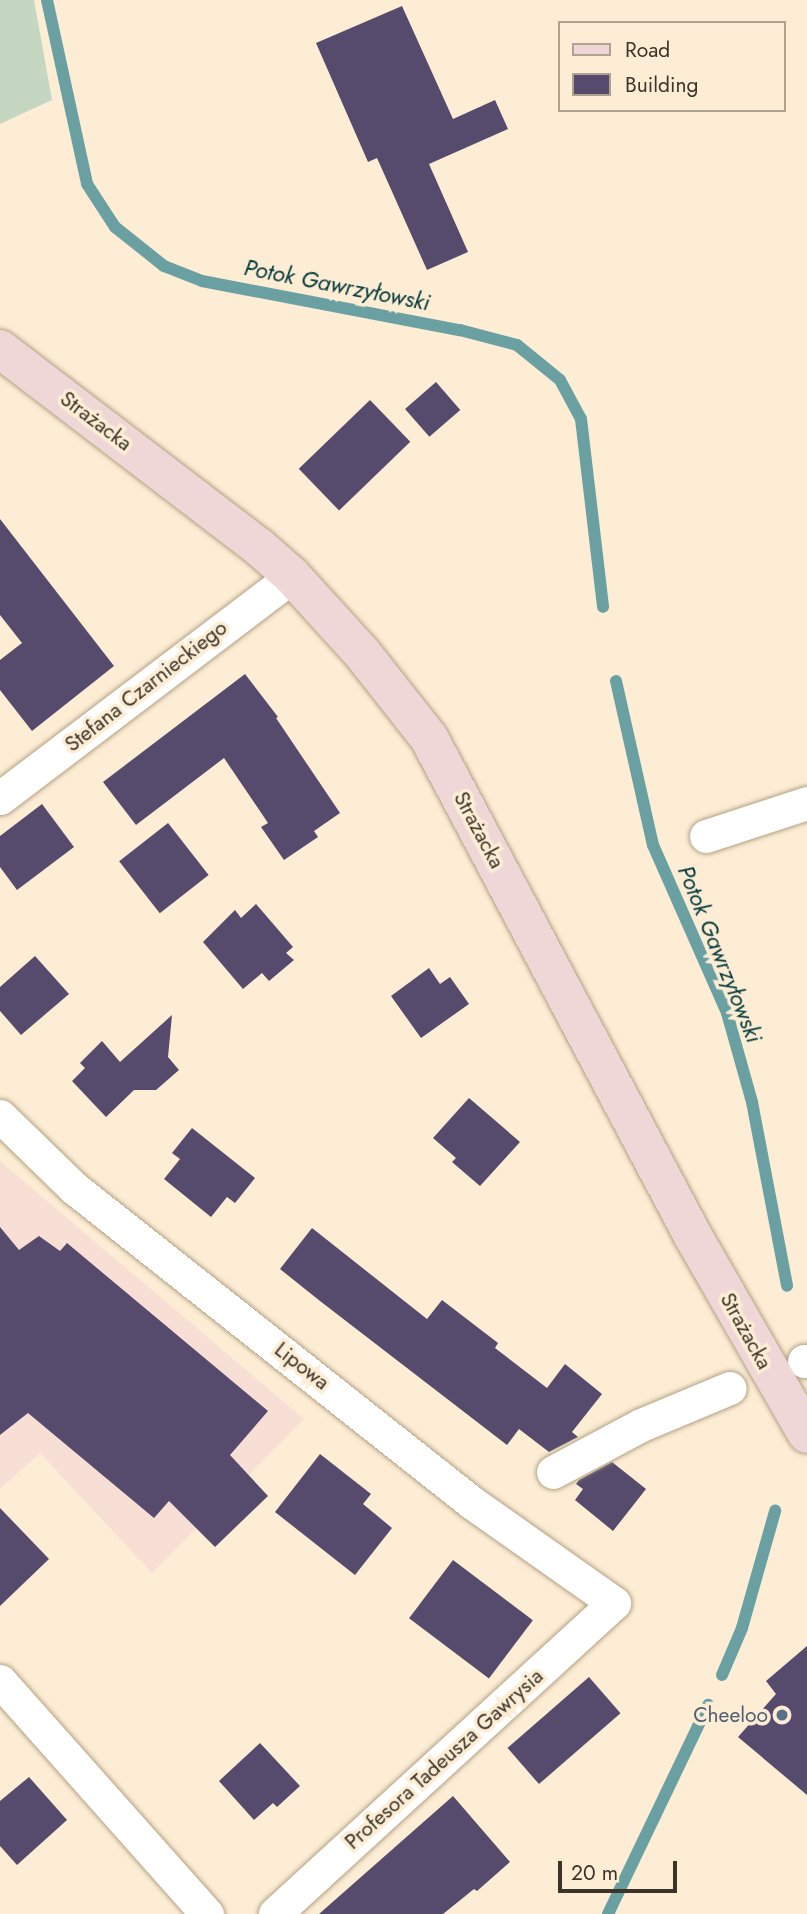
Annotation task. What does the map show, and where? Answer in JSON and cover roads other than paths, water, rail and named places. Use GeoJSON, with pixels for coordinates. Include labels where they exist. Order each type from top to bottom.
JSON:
{"type":"FeatureCollection","features":[{"type":"Feature","properties":{"kind":"street","name":"Strażacka"},"geometry":{"type":"LineString","coordinates":[[0,349],[259,547],[292,576],[362,653],[429,738],[693,1236],[807,1434]]}},
{"type":"Feature","properties":{"kind":"street","name":"Stefana Czarnieckiego"},"geometry":{"type":"LineString","coordinates":[[0,798],[292,576]]}},
{"type":"Feature","properties":{"kind":"street"},"geometry":{"type":"LineString","coordinates":[[706,836],[807,803]]}},
{"type":"Feature","properties":{"kind":"street","name":"Lipowa"},"geometry":{"type":"LineString","coordinates":[[0,1116],[74,1188],[471,1502],[614,1604]]}},
{"type":"Feature","properties":{"kind":"street"},"geometry":{"type":"LineString","coordinates":[[553,1472],[641,1425],[730,1388]]}},
{"type":"Feature","properties":{"kind":"street","name":"Profesora Tadeusza Gawrysia"},"geometry":{"type":"LineString","coordinates":[[275,1914],[614,1604]]}},
{"type":"Feature","properties":{"kind":"street"},"geometry":{"type":"LineString","coordinates":[[0,1681],[207,1914]]}},
{"type":"Feature","properties":{"kind":"waterway","name":"Potok Gawrzyłowski"},"geometry":{"type":"LineString","coordinates":[[47,0],[87,184],[115,227],[164,266],[202,281],[460,330],[517,345],[560,380],[581,419],[603,607]]}},
{"type":"Feature","properties":{"kind":"waterway","name":"Potok Gawrzyłowski"},"geometry":{"type":"LineString","coordinates":[[616,681],[653,845],[727,1013],[752,1102],[787,1286]]}},
{"type":"Feature","properties":{"kind":"waterway","name":"Potok Gawrzyłowski"},"geometry":{"type":"LineString","coordinates":[[722,1675],[742,1628],[775,1511]]}},
{"type":"Feature","properties":{"kind":"waterway","name":"Potok Gawrzyłowski"},"geometry":{"type":"LineString","coordinates":[[608,1914],[708,1705]]}},
{"type":"Feature","properties":{"kind":"place","name":"Cheeloo"},"geometry":{"type":"Point","coordinates":[782,1715]}}]}
